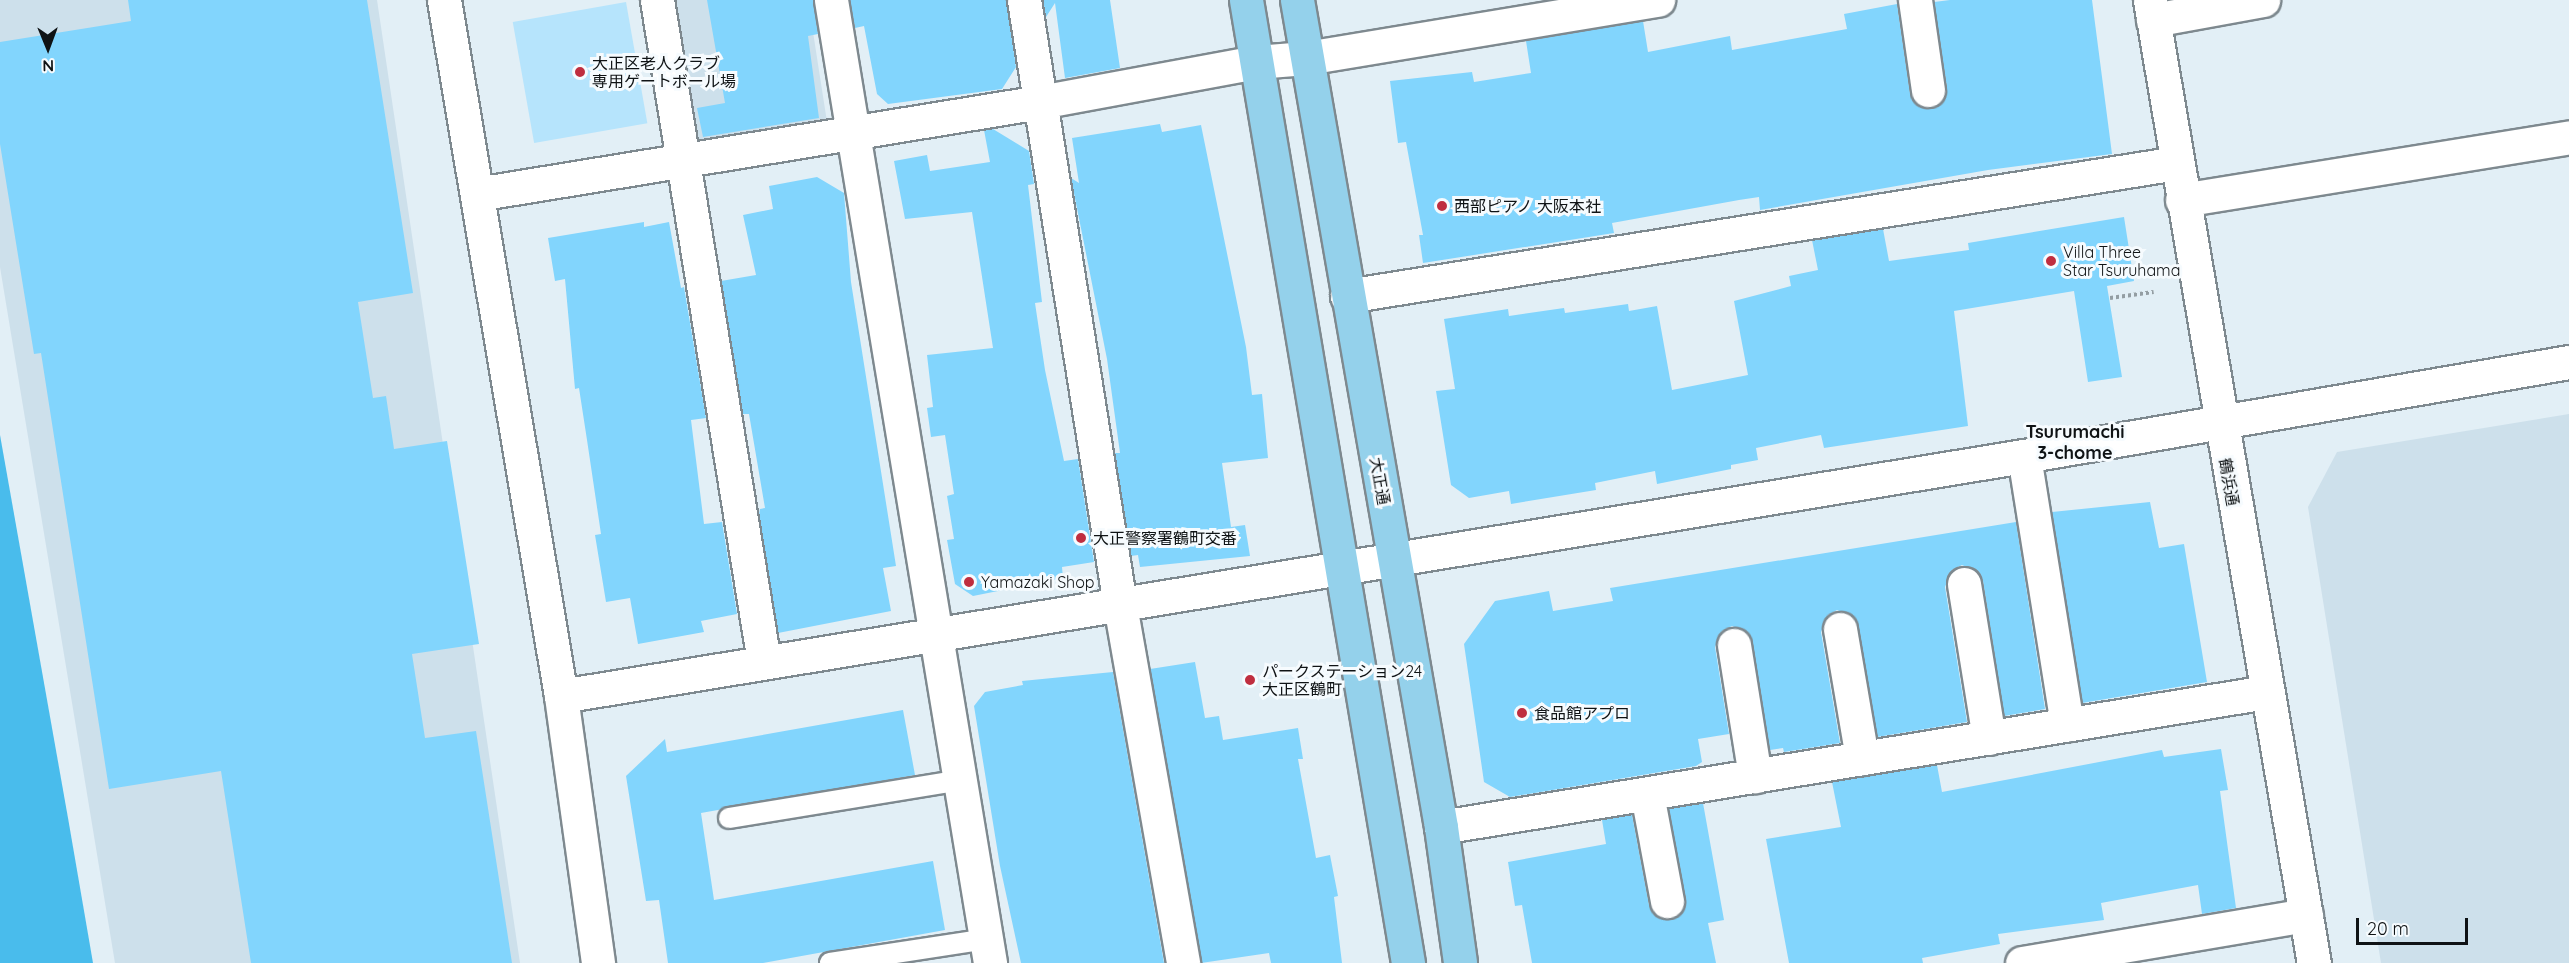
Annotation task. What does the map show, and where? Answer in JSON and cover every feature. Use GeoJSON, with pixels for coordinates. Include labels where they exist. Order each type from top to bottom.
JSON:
{"type":"FeatureCollection","features":[{"type":"Feature","properties":{"kind":"main road"},"geometry":{"type":"LineString","coordinates":[[1246,0],[1340,570],[1408,963]]}},
{"type":"Feature","properties":{"kind":"main road","name":"大正通"},"geometry":{"type":"LineString","coordinates":[[1297,0],[1441,827],[1461,963]]}},
{"type":"Feature","properties":{"kind":"street"},"geometry":{"type":"LineString","coordinates":[[444,0],[561,696],[598,963]]}},
{"type":"Feature","properties":{"kind":"street"},"geometry":{"type":"LineString","coordinates":[[657,0],[764,662]]}},
{"type":"Feature","properties":{"kind":"street"},"geometry":{"type":"LineString","coordinates":[[831,0],[855,132],[988,951]]}},
{"type":"Feature","properties":{"kind":"street"},"geometry":{"type":"LineString","coordinates":[[1024,0],[1120,605],[1182,963]]}},
{"type":"Feature","properties":{"kind":"street"},"geometry":{"type":"LineString","coordinates":[[477,194],[1040,102],[1256,62],[1306,58],[1658,0]]}},
{"type":"Feature","properties":{"kind":"street"},"geometry":{"type":"LineString","coordinates":[[1915,0],[1928,90]]}},
{"type":"Feature","properties":{"kind":"street"},"geometry":{"type":"LineString","coordinates":[[2151,10],[2263,0]]}},
{"type":"Feature","properties":{"kind":"street","name":"鶴浜通"},"geometry":{"type":"LineString","coordinates":[[2151,10],[2219,423],[2314,963]]}},
{"type":"Feature","properties":{"kind":"street"},"geometry":{"type":"LineString","coordinates":[[2182,200],[2569,137]]}},
{"type":"Feature","properties":{"kind":"street"},"geometry":{"type":"LineString","coordinates":[[1347,296],[2176,163]]}},
{"type":"Feature","properties":{"kind":"street"},"geometry":{"type":"LineString","coordinates":[[561,696],[1340,570],[2569,362]]}},
{"type":"Feature","properties":{"kind":"street"},"geometry":{"type":"LineString","coordinates":[[2024,456],[2067,725]]}},
{"type":"Feature","properties":{"kind":"street"},"geometry":{"type":"LineString","coordinates":[[1964,584],[1989,738]]}},
{"type":"Feature","properties":{"kind":"street"},"geometry":{"type":"LineString","coordinates":[[1840,629],[1862,758]]}},
{"type":"Feature","properties":{"kind":"street"},"geometry":{"type":"LineString","coordinates":[[1734,645],[1755,776]]}},
{"type":"Feature","properties":{"kind":"street"},"geometry":{"type":"LineString","coordinates":[[1441,827],[2266,692]]}},
{"type":"Feature","properties":{"kind":"street"},"geometry":{"type":"LineString","coordinates":[[1647,794],[1667,901]]}},
{"type":"Feature","properties":{"kind":"street"},"geometry":{"type":"LineString","coordinates":[[2022,963],[2306,915]]}},
{"type":"Feature","properties":{"kind":"lane"},"geometry":{"type":"LineString","coordinates":[[729,818],[960,780]]}},
{"type":"Feature","properties":{"kind":"lane"},"geometry":{"type":"LineString","coordinates":[[830,963],[988,951]]}},
{"type":"Feature","properties":{"kind":"path"},"geometry":{"type":"LineString","coordinates":[[2110,298],[2154,292]]}},
{"type":"Feature","properties":{"kind":"shaded area"},"geometry":{"type":"Polygon","coordinates":[[[0,0],[377,0],[520,963],[115,963],[0,267],[0,0]]]}},
{"type":"Feature","properties":{"kind":"shaded area"},"geometry":{"type":"Polygon","coordinates":[[[671,0],[808,0],[827,122],[701,142],[692,130],[671,0]]]}},
{"type":"Feature","properties":{"kind":"shaded area","name":"大正区老人クラブ 専用ゲートボール場"},"geometry":{"type":"Polygon","coordinates":[[[626,2],[647,123],[534,143],[513,22],[626,2]]]}},
{"type":"Feature","properties":{"kind":"shaded area"},"geometry":{"type":"Polygon","coordinates":[[[2569,414],[2569,963],[2381,963],[2308,507],[2337,452],[2569,414]]]}},
{"type":"Feature","properties":{"kind":"water"},"geometry":{"type":"Polygon","coordinates":[[[0,435],[68,818],[93,963],[0,963],[0,435]]]}},
{"type":"Feature","properties":{"kind":"building"},"geometry":{"type":"Polygon","coordinates":[[[128,0],[367,0],[413,293],[358,302],[373,398],[386,396],[394,449],[447,441],[479,644],[412,654],[425,738],[476,731],[512,963],[251,963],[221,771],[109,789],[41,353],[34,354],[0,144],[0,42],[131,21],[128,0]]]}},
{"type":"Feature","properties":{"kind":"building"},"geometry":{"type":"Polygon","coordinates":[[[707,0],[813,0],[818,34],[808,36],[819,118],[703,137],[697,108],[725,103],[707,0]]]}},
{"type":"Feature","properties":{"kind":"building"},"geometry":{"type":"Polygon","coordinates":[[[850,0],[1006,0],[1016,67],[1002,89],[888,104],[877,94],[864,26],[855,28],[850,0]]]}},
{"type":"Feature","properties":{"kind":"building"},"geometry":{"type":"Polygon","coordinates":[[[1043,0],[1110,0],[1120,68],[1065,78],[1055,3],[1046,17],[1043,0]]]}},
{"type":"Feature","properties":{"kind":"building"},"geometry":{"type":"Polygon","coordinates":[[[2092,0],[2112,154],[1988,170],[1760,210],[1759,197],[1739,200],[1612,223],[1614,233],[1423,263],[1419,235],[1423,235],[1406,142],[1398,143],[1390,81],[1472,72],[1474,82],[1531,73],[1526,41],[1643,21],[1648,52],[1730,36],[1732,50],[1847,29],[1844,14],[1897,4],[1910,93],[1921,107],[1931,108],[1945,97],[1947,88],[1934,2],[2092,0]]]}},
{"type":"Feature","properties":{"kind":"building"},"geometry":{"type":"Polygon","coordinates":[[[1160,124],[1162,132],[1201,125],[1246,347],[1252,395],[1262,394],[1268,458],[1222,463],[1231,527],[1245,525],[1250,556],[1140,567],[1138,555],[1131,556],[1115,453],[1120,453],[1107,359],[1071,178],[1079,183],[1072,138],[1160,124]]]}},
{"type":"Feature","properties":{"kind":"building"},"geometry":{"type":"Polygon","coordinates":[[[993,129],[1029,151],[1034,184],[1028,185],[1042,302],[1035,303],[1045,370],[1064,461],[1078,459],[1094,562],[1062,567],[1063,578],[973,596],[955,584],[947,540],[954,539],[947,496],[954,494],[945,435],[931,437],[927,408],[933,407],[927,355],[993,348],[972,212],[905,219],[894,161],[927,155],[930,171],[990,162],[984,130],[993,129]]]}},
{"type":"Feature","properties":{"kind":"building"},"geometry":{"type":"Polygon","coordinates":[[[817,177],[844,193],[851,282],[896,566],[883,568],[891,611],[778,633],[759,515],[760,509],[765,508],[749,414],[743,414],[721,281],[756,275],[743,215],[773,209],[769,186],[817,177]]]}},
{"type":"Feature","properties":{"kind":"building"},"geometry":{"type":"Polygon","coordinates":[[[2124,217],[2134,281],[2107,286],[2122,377],[2088,382],[2074,291],[1954,311],[1968,426],[1824,448],[1821,435],[1756,448],[1758,460],[1731,465],[1731,469],[1657,484],[1655,471],[1595,483],[1596,490],[1511,504],[1509,491],[1469,498],[1451,485],[1436,391],[1455,389],[1444,319],[1508,309],[1509,316],[1564,308],[1565,313],[1628,304],[1629,311],[1657,306],[1672,390],[1748,375],[1734,301],[1791,286],[1789,276],[1818,270],[1812,240],[1883,229],[1889,261],[1969,250],[1968,243],[2124,217]]]}},
{"type":"Feature","properties":{"kind":"building"},"geometry":{"type":"Polygon","coordinates":[[[644,222],[644,227],[669,222],[681,288],[684,287],[706,418],[691,420],[704,524],[722,522],[737,614],[701,621],[704,632],[638,644],[630,598],[606,602],[595,535],[601,534],[579,388],[575,389],[565,279],[555,281],[548,238],[644,222]]]}},
{"type":"Feature","properties":{"kind":"building"},"geometry":{"type":"Polygon","coordinates":[[[2150,502],[2159,548],[2184,544],[2207,682],[2082,703],[2052,512],[2150,502]]]}},
{"type":"Feature","properties":{"kind":"building"},"geometry":{"type":"Polygon","coordinates":[[[2016,522],[2045,709],[2004,716],[1983,581],[1978,572],[1962,565],[1952,570],[1945,587],[1967,722],[1877,737],[1858,626],[1854,617],[1837,610],[1828,615],[1821,632],[1840,743],[1784,752],[1783,748],[1770,750],[1752,641],[1748,633],[1732,626],[1722,631],[1715,647],[1729,734],[1698,739],[1702,762],[1696,766],[1510,797],[1484,782],[1464,644],[1495,601],[1549,591],[1553,611],[1613,601],[1610,588],[2016,522]]]}},
{"type":"Feature","properties":{"kind":"building"},"geometry":{"type":"Polygon","coordinates":[[[1195,662],[1205,718],[1219,716],[1223,740],[1298,728],[1303,759],[1298,759],[1316,858],[1330,855],[1338,896],[1334,897],[1342,963],[1271,963],[1269,953],[1201,963],[1150,669],[1195,662]]]}},
{"type":"Feature","properties":{"kind":"building"},"geometry":{"type":"Polygon","coordinates":[[[1113,672],[1164,963],[1021,963],[1000,866],[974,706],[985,692],[1023,685],[1022,681],[1113,672]]]}},
{"type":"Feature","properties":{"kind":"building"},"geometry":{"type":"Polygon","coordinates":[[[903,710],[915,775],[701,813],[714,900],[933,861],[945,930],[763,963],[668,963],[659,900],[646,901],[626,776],[665,739],[667,752],[903,710]]]}},
{"type":"Feature","properties":{"kind":"building"},"geometry":{"type":"Polygon","coordinates":[[[2221,749],[2228,790],[2220,791],[2236,908],[2202,914],[2198,885],[2101,903],[2104,920],[1998,934],[2000,944],[1922,958],[1923,963],[1789,963],[1766,839],[1841,827],[1832,782],[1937,765],[1942,792],[2162,750],[2164,757],[2221,749]]]}},
{"type":"Feature","properties":{"kind":"building"},"geometry":{"type":"Polygon","coordinates":[[[1703,803],[1724,920],[1708,923],[1716,963],[1532,963],[1522,905],[1515,906],[1508,862],[1606,844],[1602,820],[1632,815],[1649,905],[1660,918],[1671,919],[1680,915],[1685,898],[1669,809],[1703,803]]]}},
{"type":"Feature","properties":{"kind":"place","name":"大正区老人クラブ 専用ゲートボール場"},"geometry":{"type":"Point","coordinates":[580,72]}},
{"type":"Feature","properties":{"kind":"place","name":"西部ピアノ 大阪本社"},"geometry":{"type":"Point","coordinates":[1442,206]}},
{"type":"Feature","properties":{"kind":"place","name":"Villa Three Star Tsuruhama"},"geometry":{"type":"Point","coordinates":[2051,261]}},
{"type":"Feature","properties":{"kind":"place","name":"大正警察署鶴町交番"},"geometry":{"type":"Point","coordinates":[1081,538]}},
{"type":"Feature","properties":{"kind":"place","name":"Yamazaki Shop"},"geometry":{"type":"Point","coordinates":[969,582]}},
{"type":"Feature","properties":{"kind":"place","name":"パークステーション24 大正区鶴町"},"geometry":{"type":"Point","coordinates":[1250,680]}},
{"type":"Feature","properties":{"kind":"place","name":"食品館アプロ"},"geometry":{"type":"Point","coordinates":[1522,713]}},
{"type":"Feature","properties":{"kind":"district","name":"Tsurumachi 3-chome"},"geometry":{"type":"Point","coordinates":[2075,443]}}]}
